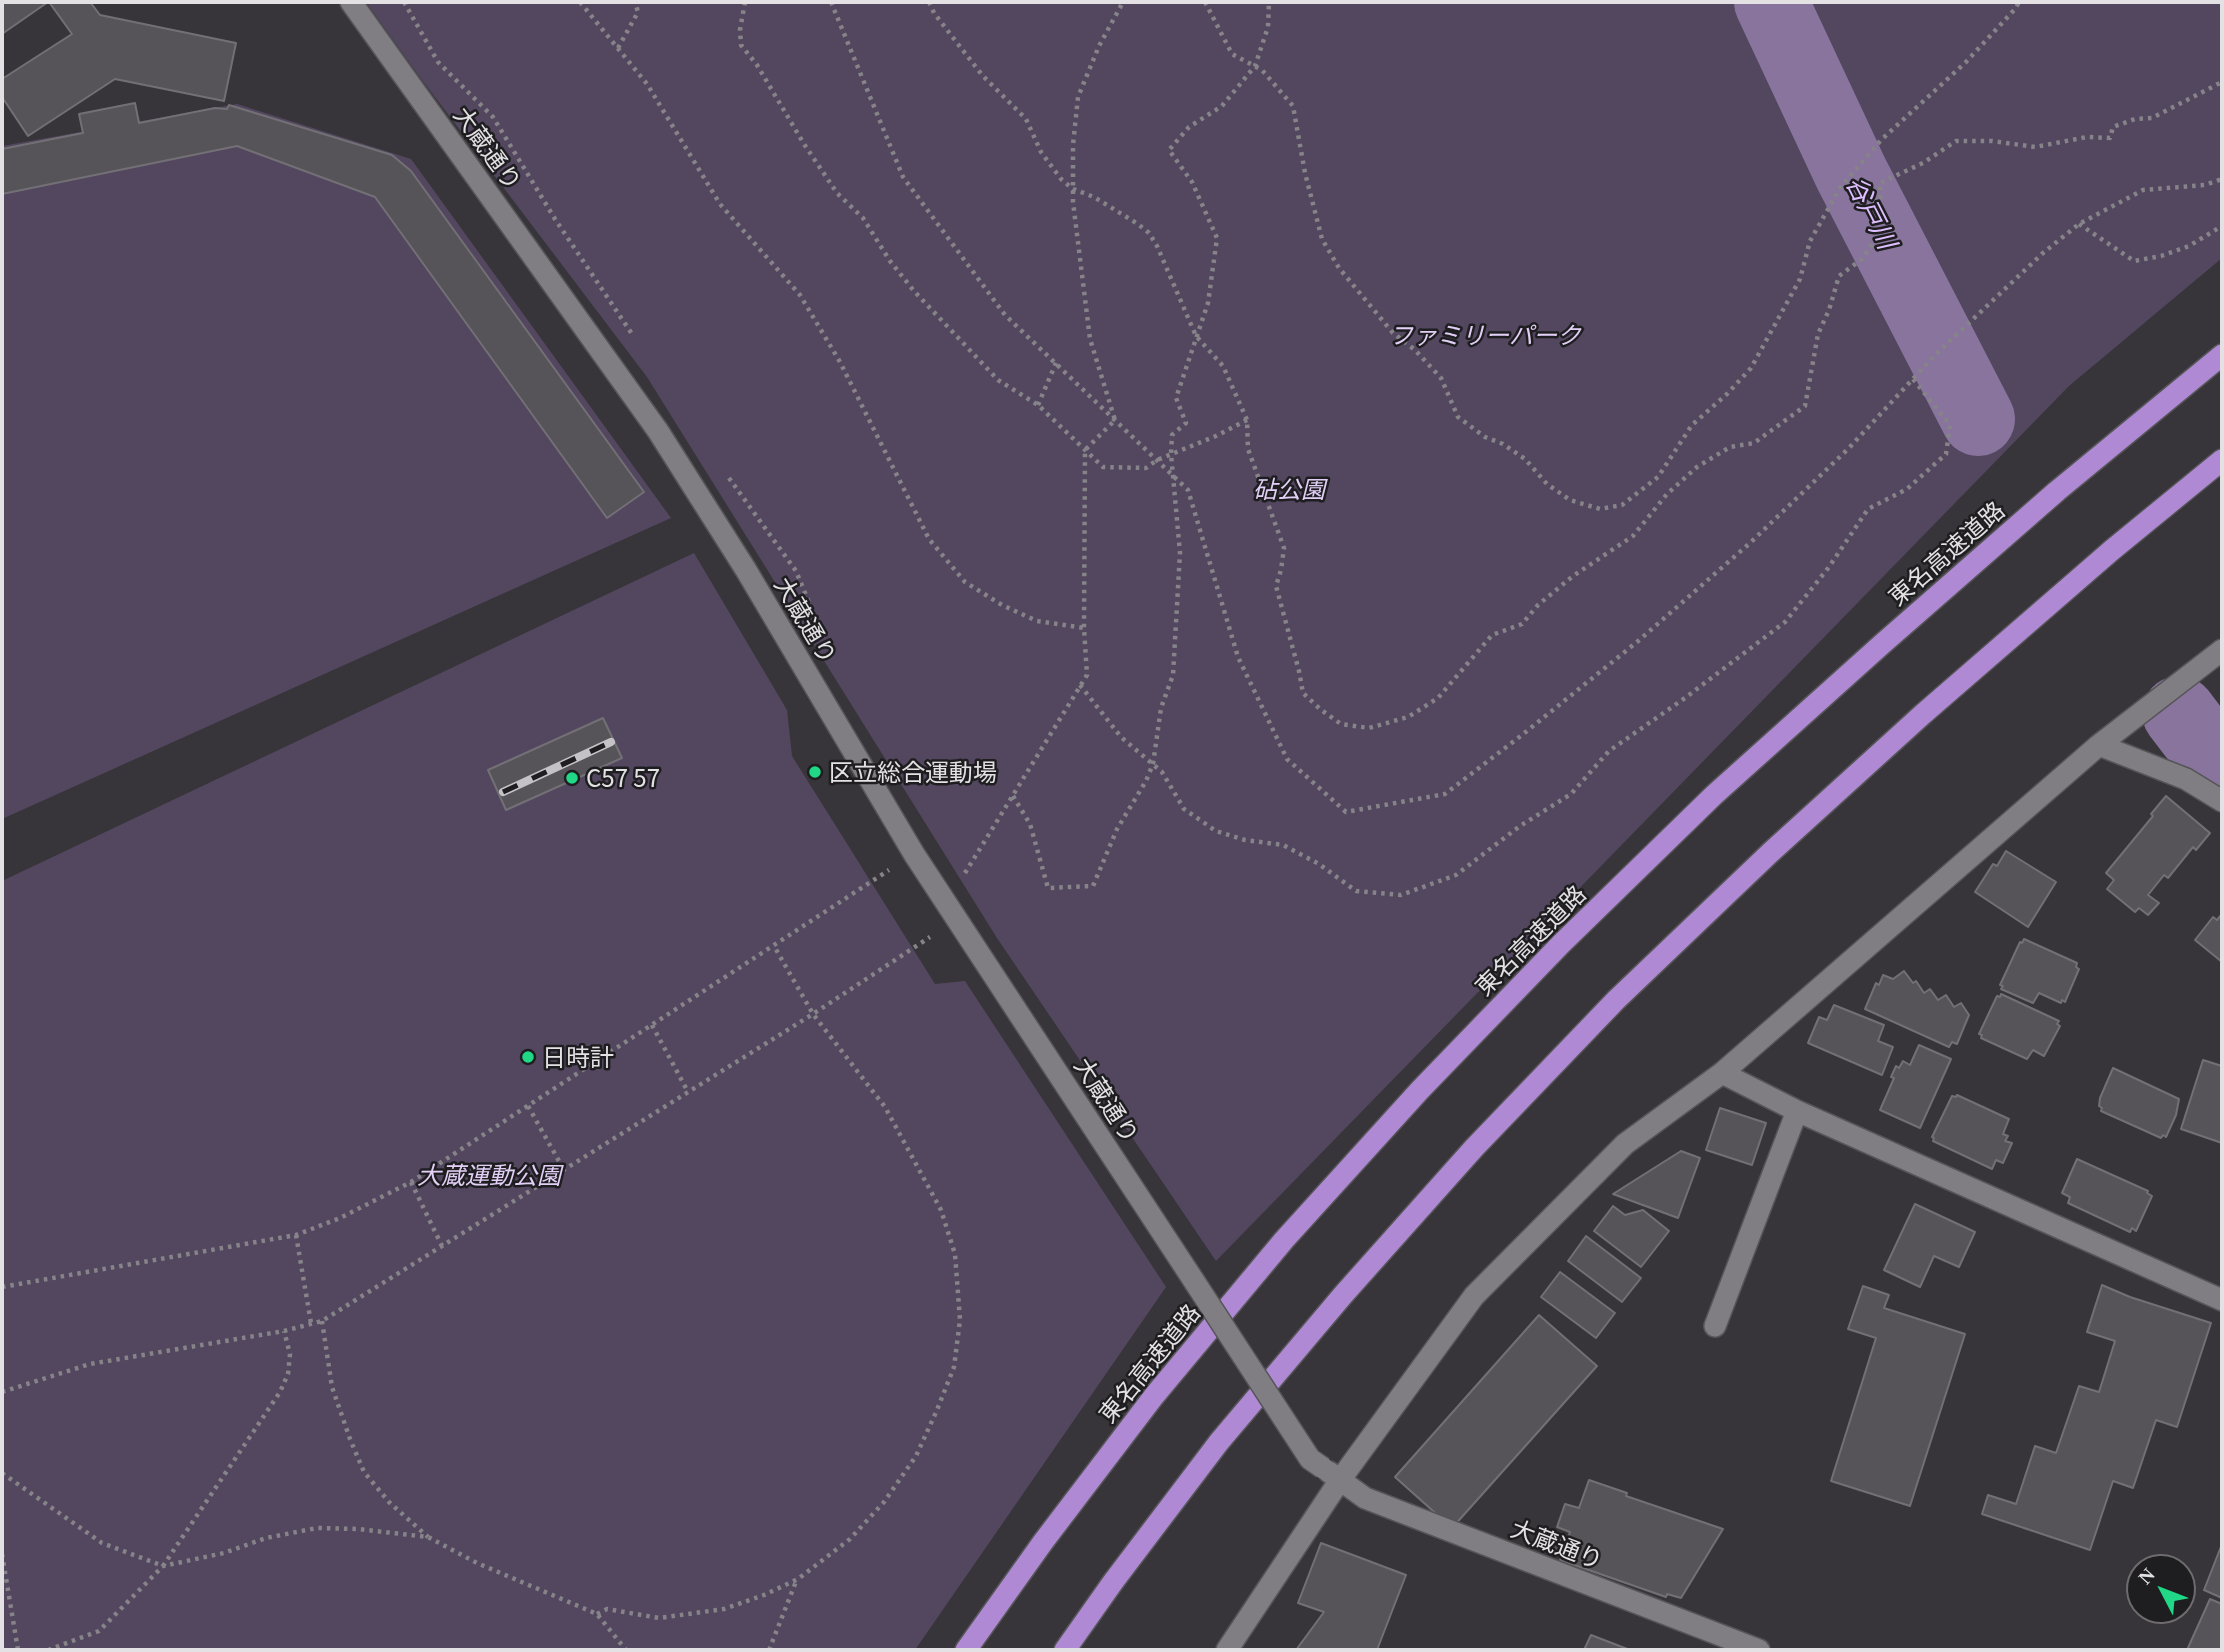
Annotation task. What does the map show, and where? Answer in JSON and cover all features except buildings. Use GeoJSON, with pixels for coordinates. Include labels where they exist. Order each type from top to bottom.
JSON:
{"type":"FeatureCollection","features":[{"type":"Feature","properties":{"kind":"highway","name":"東名高速道路"},"geometry":{"type":"LineString","coordinates":[[966,1650],[1043,1542],[1154,1396],[1284,1240],[1420,1090],[1560,944],[1724,786],[1881,645],[2046,500],[2222,355]]}},
{"type":"Feature","properties":{"kind":"highway"},"geometry":{"type":"LineString","coordinates":[[1065,1650],[1113,1581],[1219,1442],[1343,1295],[1474,1147],[1597,1020],[1770,852],[1923,714],[2112,550],[2222,460]]}},
{"type":"Feature","properties":{"kind":"street","name":"大蔵通り"},"geometry":{"type":"LineString","coordinates":[[351,2],[658,431],[746,570],[914,854],[1310,1459],[1365,1498],[1759,1650]]}},
{"type":"Feature","properties":{"kind":"street"},"geometry":{"type":"LineString","coordinates":[[1227,1650],[1331,1474],[1474,1296],[1625,1144],[1723,1073],[2099,745],[2222,650]]}},
{"type":"Feature","properties":{"kind":"street"},"geometry":{"type":"LineString","coordinates":[[2099,745],[2186,779],[2222,801]]}},
{"type":"Feature","properties":{"kind":"street"},"geometry":{"type":"LineString","coordinates":[[1723,1073],[1797,1111],[2222,1300]]}},
{"type":"Feature","properties":{"kind":"street"},"geometry":{"type":"LineString","coordinates":[[1715,1326],[1797,1111]]}},
{"type":"Feature","properties":{"kind":"path"},"geometry":{"type":"LineString","coordinates":[[580,2],[647,84],[720,204],[800,295],[851,384],[929,539],[965,582],[1002,605],[1037,621],[1084,628]]}},
{"type":"Feature","properties":{"kind":"path"},"geometry":{"type":"LineString","coordinates":[[618,48],[638,12],[635,2]]}},
{"type":"Feature","properties":{"kind":"path"},"geometry":{"type":"LineString","coordinates":[[745,2],[740,30],[741,45],[757,65],[804,144],[837,193],[863,218],[890,261],[934,314],[998,380],[1038,405],[1103,467],[1146,468],[1157,460],[1247,420]]}},
{"type":"Feature","properties":{"kind":"path"},"geometry":{"type":"LineString","coordinates":[[831,2],[903,177],[1005,315],[1188,490],[1238,657],[1287,759],[1346,811],[1445,794],[1637,642],[1750,543],[1849,449],[1935,355],[2043,253],[2080,224],[2143,190],[2205,184],[2222,179]]}},
{"type":"Feature","properties":{"kind":"path"},"geometry":{"type":"LineString","coordinates":[[929,2],[934,13],[982,75],[1026,119],[1041,152],[1061,179],[1073,189],[1094,197],[1149,233],[1157,246],[1196,336],[1223,366],[1247,420],[1248,449],[1284,548],[1276,586],[1303,693],[1341,724],[1369,728],[1409,717],[1438,698],[1492,635],[1522,624],[1538,605],[1573,576],[1633,536],[1667,494],[1697,467],[1730,447],[1754,443],[1805,406],[1818,334],[1829,310],[1839,276],[1862,259],[1877,237],[1881,212],[1880,183],[1923,163],[1956,141],[1992,141],[2035,147],[2087,137],[2110,138],[2113,127],[2136,119],[2152,118],[2222,82]]}},
{"type":"Feature","properties":{"kind":"path"},"geometry":{"type":"LineString","coordinates":[[1115,420],[1090,339],[1073,202],[1073,145],[1078,97],[1099,46],[1123,2]]}},
{"type":"Feature","properties":{"kind":"path"},"geometry":{"type":"LineString","coordinates":[[1205,2],[1232,54],[1262,70],[1293,106],[1305,173],[1322,239],[1339,268],[1393,333],[1415,350],[1441,378],[1458,417],[1485,437],[1503,444],[1525,459],[1547,484],[1570,500],[1600,509],[1622,505],[1658,478],[1692,425],[1751,368],[1800,279],[1810,241],[1840,188],[1881,141],[1966,62],[2019,2]]}},
{"type":"Feature","properties":{"kind":"path"},"geometry":{"type":"LineString","coordinates":[[1013,796],[1030,824],[1048,888],[1093,886],[1117,829],[1146,781],[1153,764],[1161,708],[1173,676],[1180,553],[1171,454],[1172,435],[1185,423],[1175,398],[1208,303],[1217,238],[1192,182],[1169,150],[1189,127],[1222,106],[1255,66],[1268,27],[1269,2]]}},
{"type":"Feature","properties":{"kind":"path"},"geometry":{"type":"LineString","coordinates":[[2080,224],[2134,261],[2161,256],[2189,246],[2222,226]]}},
{"type":"Feature","properties":{"kind":"path"},"geometry":{"type":"LineString","coordinates":[[1038,405],[1056,363]]}},
{"type":"Feature","properties":{"kind":"path"},"geometry":{"type":"LineString","coordinates":[[1080,685],[1121,737],[1162,772],[1184,809],[1216,831],[1245,840],[1283,845],[1319,864],[1356,891],[1401,895],[1456,875],[1520,825],[1571,794],[1609,751],[1685,698],[1785,622],[1829,568],[1868,509],[1908,489],[1946,454],[1950,425],[1913,379]]}},
{"type":"Feature","properties":{"kind":"path"},"geometry":{"type":"LineString","coordinates":[[2,1392],[90,1364],[284,1331],[322,1321],[813,1014],[952,912],[1013,796],[1087,675],[1084,628],[1085,450],[1115,420]]}},
{"type":"Feature","properties":{"kind":"path"},"geometry":{"type":"LineString","coordinates":[[2,1287],[296,1235],[340,1218],[411,1182],[914,854]]}},
{"type":"Feature","properties":{"kind":"path"},"geometry":{"type":"LineString","coordinates":[[597,1614],[607,1609],[659,1618],[724,1609],[798,1579],[850,1539],[884,1502],[916,1456],[954,1367],[960,1320],[955,1254],[941,1210],[885,1107],[813,1014],[774,946]]}},
{"type":"Feature","properties":{"kind":"path"},"geometry":{"type":"LineString","coordinates":[[652,1025],[688,1092]]}},
{"type":"Feature","properties":{"kind":"path"},"geometry":{"type":"LineString","coordinates":[[528,1106],[564,1170]]}},
{"type":"Feature","properties":{"kind":"path"},"geometry":{"type":"LineString","coordinates":[[411,1182],[442,1246]]}},
{"type":"Feature","properties":{"kind":"path"},"geometry":{"type":"LineString","coordinates":[[296,1235],[311,1324]]}},
{"type":"Feature","properties":{"kind":"path"},"geometry":{"type":"LineString","coordinates":[[322,1321],[332,1387],[350,1439],[364,1472],[389,1502],[428,1537],[477,1563],[597,1614],[625,1650]]}},
{"type":"Feature","properties":{"kind":"path"},"geometry":{"type":"LineString","coordinates":[[48,1650],[99,1631],[163,1566],[280,1392],[288,1374],[290,1354],[284,1331]]}},
{"type":"Feature","properties":{"kind":"path"},"geometry":{"type":"LineString","coordinates":[[2,1473],[102,1543],[163,1566],[224,1553],[266,1538],[317,1528],[428,1537]]}},
{"type":"Feature","properties":{"kind":"path"},"geometry":{"type":"LineString","coordinates":[[2,1554],[18,1650]]}},
{"type":"Feature","properties":{"kind":"path"},"geometry":{"type":"LineString","coordinates":[[769,1650],[798,1579]]}},
{"type":"Feature","properties":{"kind":"green space","name":"砧公園"},"geometry":{"type":"Polygon","coordinates":[[[366,2],[2222,2],[2222,258],[2069,386],[1216,1261],[997,938],[647,377],[366,2]]]}},
{"type":"Feature","properties":{"kind":"green space"},"geometry":{"type":"Polygon","coordinates":[[[237,104],[411,159],[671,518],[2,819],[2,146],[237,104]]]}},
{"type":"Feature","properties":{"kind":"green space","name":"大蔵運動公園"},"geometry":{"type":"Polygon","coordinates":[[[694,553],[787,710],[792,756],[935,984],[965,981],[1166,1287],[915,1650],[2,1650],[2,881],[694,553]]]}},
{"type":"Feature","properties":{"kind":"waterway","name":"谷戸川"},"geometry":{"type":"LineString","coordinates":[[1771,2],[1851,173],[1978,419]]}},
{"type":"Feature","properties":{"kind":"waterway","name":"谷戸川"},"geometry":{"type":"LineString","coordinates":[[2179,713],[2195,734],[2222,751]]}},
{"type":"Feature","properties":{"kind":"railway"},"geometry":{"type":"LineString","coordinates":[[503,792],[611,742]]}},
{"type":"Feature","properties":{"kind":"place","name":"区立総合運動場"},"geometry":{"type":"Point","coordinates":[815,772]}},
{"type":"Feature","properties":{"kind":"place","name":"C57 57"},"geometry":{"type":"Point","coordinates":[572,778]}},
{"type":"Feature","properties":{"kind":"place","name":"日時計"},"geometry":{"type":"Point","coordinates":[528,1057]}},
{"type":"Feature","properties":{"kind":"park label","name":"ファミリーパーク"},"geometry":{"type":"Point","coordinates":[1485,335]}}]}
